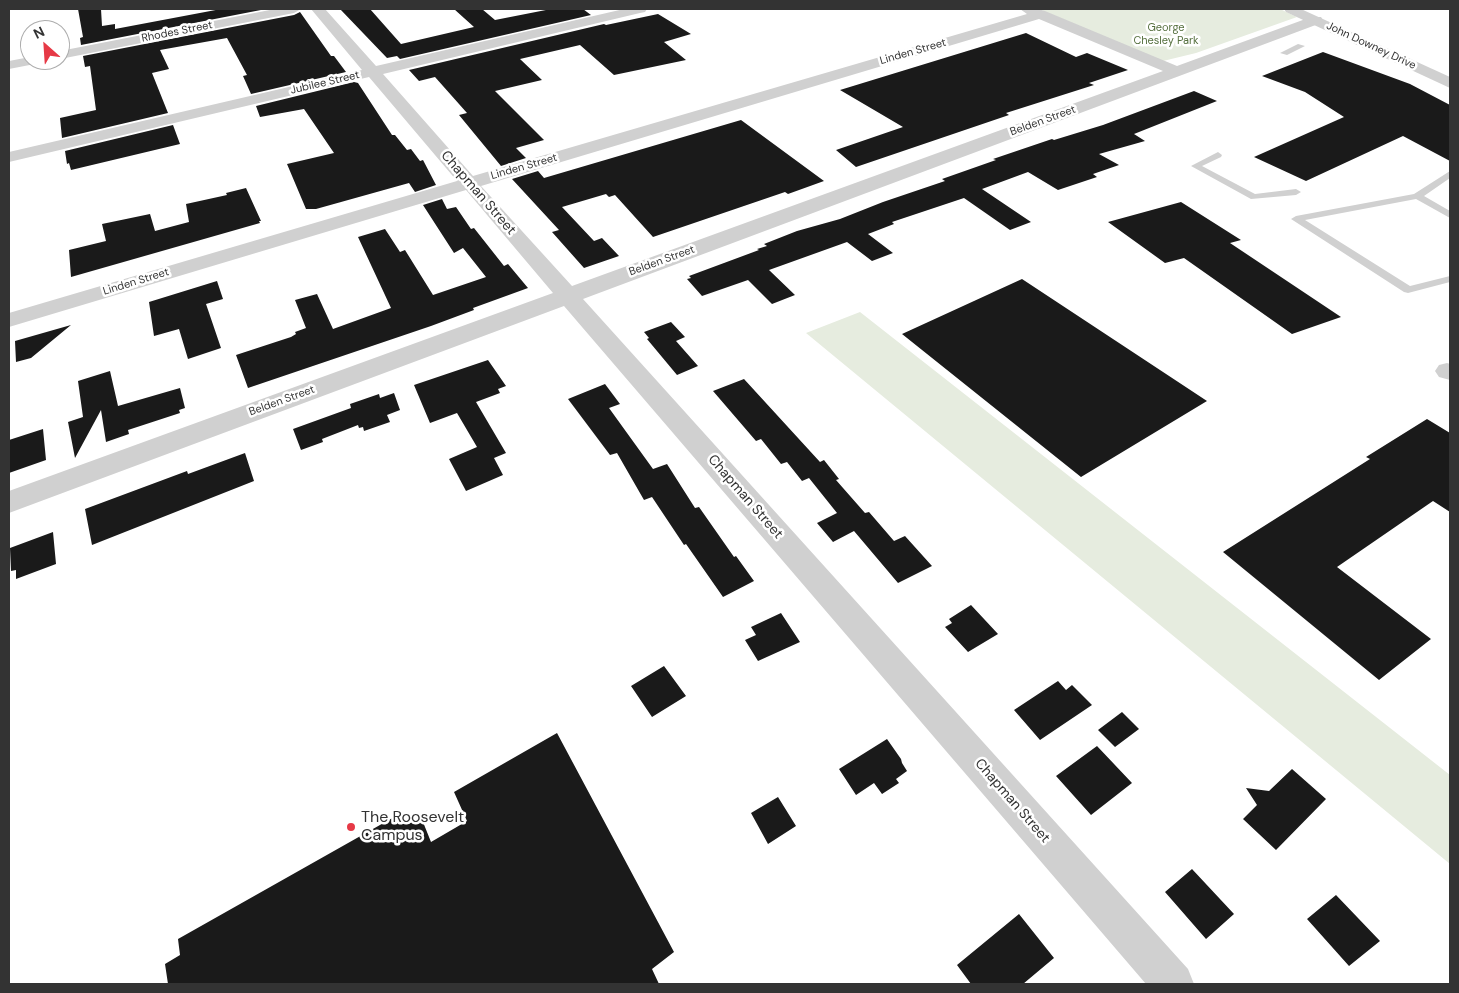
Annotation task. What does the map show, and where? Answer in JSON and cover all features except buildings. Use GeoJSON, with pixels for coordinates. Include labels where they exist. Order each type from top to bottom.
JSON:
{"type":"FeatureCollection","features":[{"type":"Feature","properties":{"kind":"street","name":"Rhodes Street"},"geometry":{"type":"LineString","coordinates":[[70,53],[294,9]]}},
{"type":"Feature","properties":{"kind":"street","name":"Chapman Street"},"geometry":{"type":"LineString","coordinates":[[318,9],[1172,984]]}},
{"type":"Feature","properties":{"kind":"street","name":"Jubilee Street"},"geometry":{"type":"LineString","coordinates":[[9,157],[640,9]]}},
{"type":"Feature","properties":{"kind":"street","name":"John Downey Drive"},"geometry":{"type":"LineString","coordinates":[[1291,9],[1450,83]]}},
{"type":"Feature","properties":{"kind":"street"},"geometry":{"type":"LineString","coordinates":[[1034,12],[1176,72]]}},
{"type":"Feature","properties":{"kind":"street","name":"Linden Street"},"geometry":{"type":"LineString","coordinates":[[9,320],[1034,12]]}},
{"type":"Feature","properties":{"kind":"street","name":"Belden Street"},"geometry":{"type":"LineString","coordinates":[[9,502],[1316,20]]}},
{"type":"Feature","properties":{"kind":"lane"},"geometry":{"type":"LineString","coordinates":[[1284,53],[1301,46]]}},
{"type":"Feature","properties":{"kind":"lane"},"geometry":{"type":"LineString","coordinates":[[1218,155],[1195,166],[1254,196],[1296,192]]}},
{"type":"Feature","properties":{"kind":"lane"},"geometry":{"type":"LineString","coordinates":[[1450,174],[1417,196],[1296,219],[1408,290],[1450,279]]}},
{"type":"Feature","properties":{"kind":"lane"},"geometry":{"type":"LineString","coordinates":[[1417,196],[1450,215]]}},
{"type":"Feature","properties":{"kind":"green space","name":"George Chesley Park"},"geometry":{"type":"Polygon","coordinates":[[[1039,9],[1280,9],[1297,17],[1196,53],[1163,61],[1039,9]]]}},
{"type":"Feature","properties":{"kind":"green space"},"geometry":{"type":"Polygon","coordinates":[[[860,312],[1450,775],[1450,864],[806,333],[860,312]]]}},
{"type":"Feature","properties":{"kind":"place","name":"The Roosevelt Campus"},"geometry":{"type":"Point","coordinates":[351,827]}}]}
